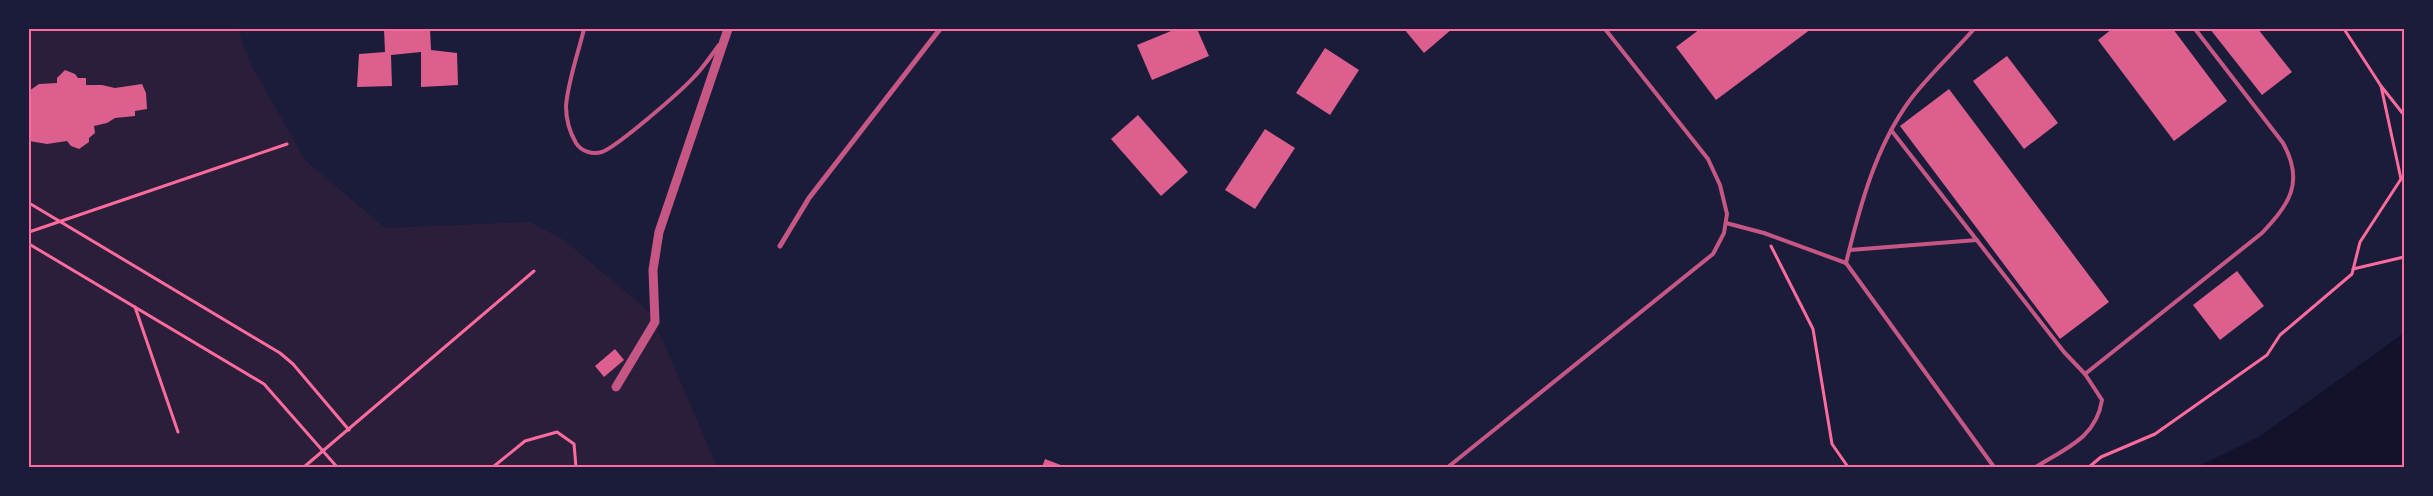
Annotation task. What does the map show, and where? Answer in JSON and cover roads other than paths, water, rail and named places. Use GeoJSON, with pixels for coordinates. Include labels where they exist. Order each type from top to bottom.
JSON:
{"type":"FeatureCollection","features":[{"type":"Feature","properties":{"kind":"street"},"geometry":{"type":"LineString","coordinates":[[616,387],[655,322],[653,270],[659,232],[728,29]]}},
{"type":"Feature","properties":{"kind":"street"},"geometry":{"type":"LineString","coordinates":[[780,246],[814,190],[940,29]]}},
{"type":"Feature","properties":{"kind":"lane"},"geometry":{"type":"LineString","coordinates":[[584,29],[568,93],[567,119],[569,129],[578,146],[584,151],[593,153],[603,152],[624,138],[693,79],[724,39]]}},
{"type":"Feature","properties":{"kind":"lane"},"geometry":{"type":"LineString","coordinates":[[1448,467],[1713,254],[1724,233],[1727,214],[1720,185],[1708,159],[1605,29]]}},
{"type":"Feature","properties":{"kind":"lane"},"geometry":{"type":"LineString","coordinates":[[1846,263],[1868,180],[1891,130],[1911,100],[1974,29]]}},
{"type":"Feature","properties":{"kind":"lane"},"geometry":{"type":"LineString","coordinates":[[2085,374],[2262,233],[2281,212],[2290,198],[2294,181],[2291,158],[2283,143],[2195,29]]}},
{"type":"Feature","properties":{"kind":"lane"},"geometry":{"type":"LineString","coordinates":[[1891,130],[2064,352],[2085,374],[2102,400],[2100,413],[2094,426],[2086,435],[2036,467]]}},
{"type":"Feature","properties":{"kind":"lane"},"geometry":{"type":"LineString","coordinates":[[1726,224],[1764,233],[1846,263],[1994,467]]}},
{"type":"Feature","properties":{"kind":"lane"},"geometry":{"type":"LineString","coordinates":[[1850,250],[1977,240]]}}]}
